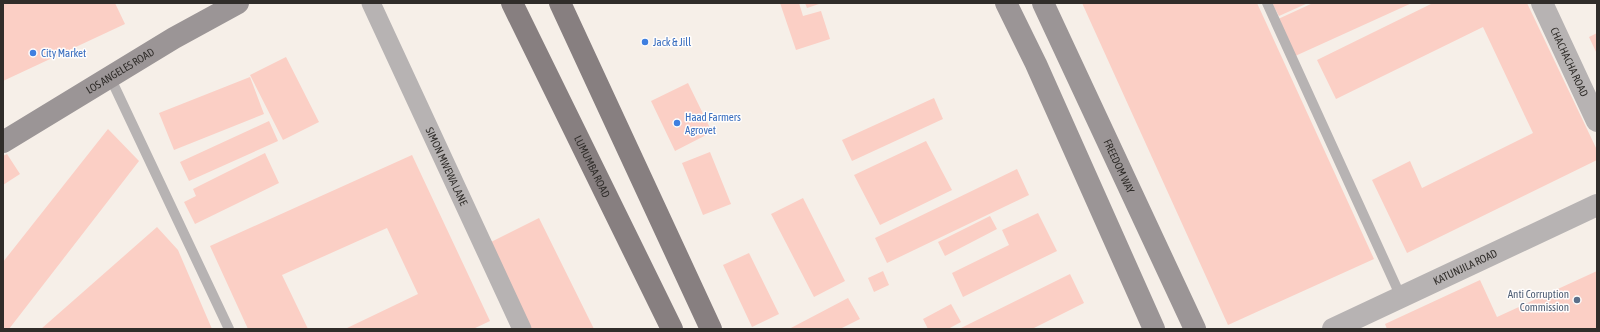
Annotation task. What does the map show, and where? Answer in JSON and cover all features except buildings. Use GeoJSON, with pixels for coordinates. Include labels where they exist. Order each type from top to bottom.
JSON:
{"type":"FeatureCollection","features":[{"type":"Feature","properties":{"kind":"main road","name":"LUMUMBA ROAD"},"geometry":{"type":"LineString","coordinates":[[512,3],[672,329]]}},
{"type":"Feature","properties":{"kind":"main road"},"geometry":{"type":"LineString","coordinates":[[560,3],[711,329]]}},
{"type":"Feature","properties":{"kind":"main road"},"geometry":{"type":"LineString","coordinates":[[1006,3],[1036,64],[1154,329]]}},
{"type":"Feature","properties":{"kind":"main road","name":"FREEDOM WAY"},"geometry":{"type":"LineString","coordinates":[[1043,3],[1195,329]]}},
{"type":"Feature","properties":{"kind":"main road","name":"LOS ANGELES ROAD"},"geometry":{"type":"LineString","coordinates":[[3,142],[232,4]]}},
{"type":"Feature","properties":{"kind":"street","name":"SIMON MWEWA LANE"},"geometry":{"type":"LineString","coordinates":[[371,3],[522,329]]}},
{"type":"Feature","properties":{"kind":"street","name":"CHACHACHA ROAD"},"geometry":{"type":"LineString","coordinates":[[1542,3],[1597,121]]}},
{"type":"Feature","properties":{"kind":"street","name":"KATUNJILA ROAD"},"geometry":{"type":"LineString","coordinates":[[1333,329],[1597,205]]}},
{"type":"Feature","properties":{"kind":"lane"},"geometry":{"type":"LineString","coordinates":[[1267,3],[1401,297]]}},
{"type":"Feature","properties":{"kind":"lane"},"geometry":{"type":"LineString","coordinates":[[110,77],[229,329]]}},
{"type":"Feature","properties":{"kind":"place","name":"Jack & Jill"},"geometry":{"type":"Point","coordinates":[645,42]}},
{"type":"Feature","properties":{"kind":"place","name":"City Market"},"geometry":{"type":"Point","coordinates":[33,53]}},
{"type":"Feature","properties":{"kind":"place","name":"Haad Farmers Agrovet"},"geometry":{"type":"Point","coordinates":[677,123]}},
{"type":"Feature","properties":{"kind":"place","name":"Anti Corruption Commission"},"geometry":{"type":"Point","coordinates":[1577,300]}}]}
